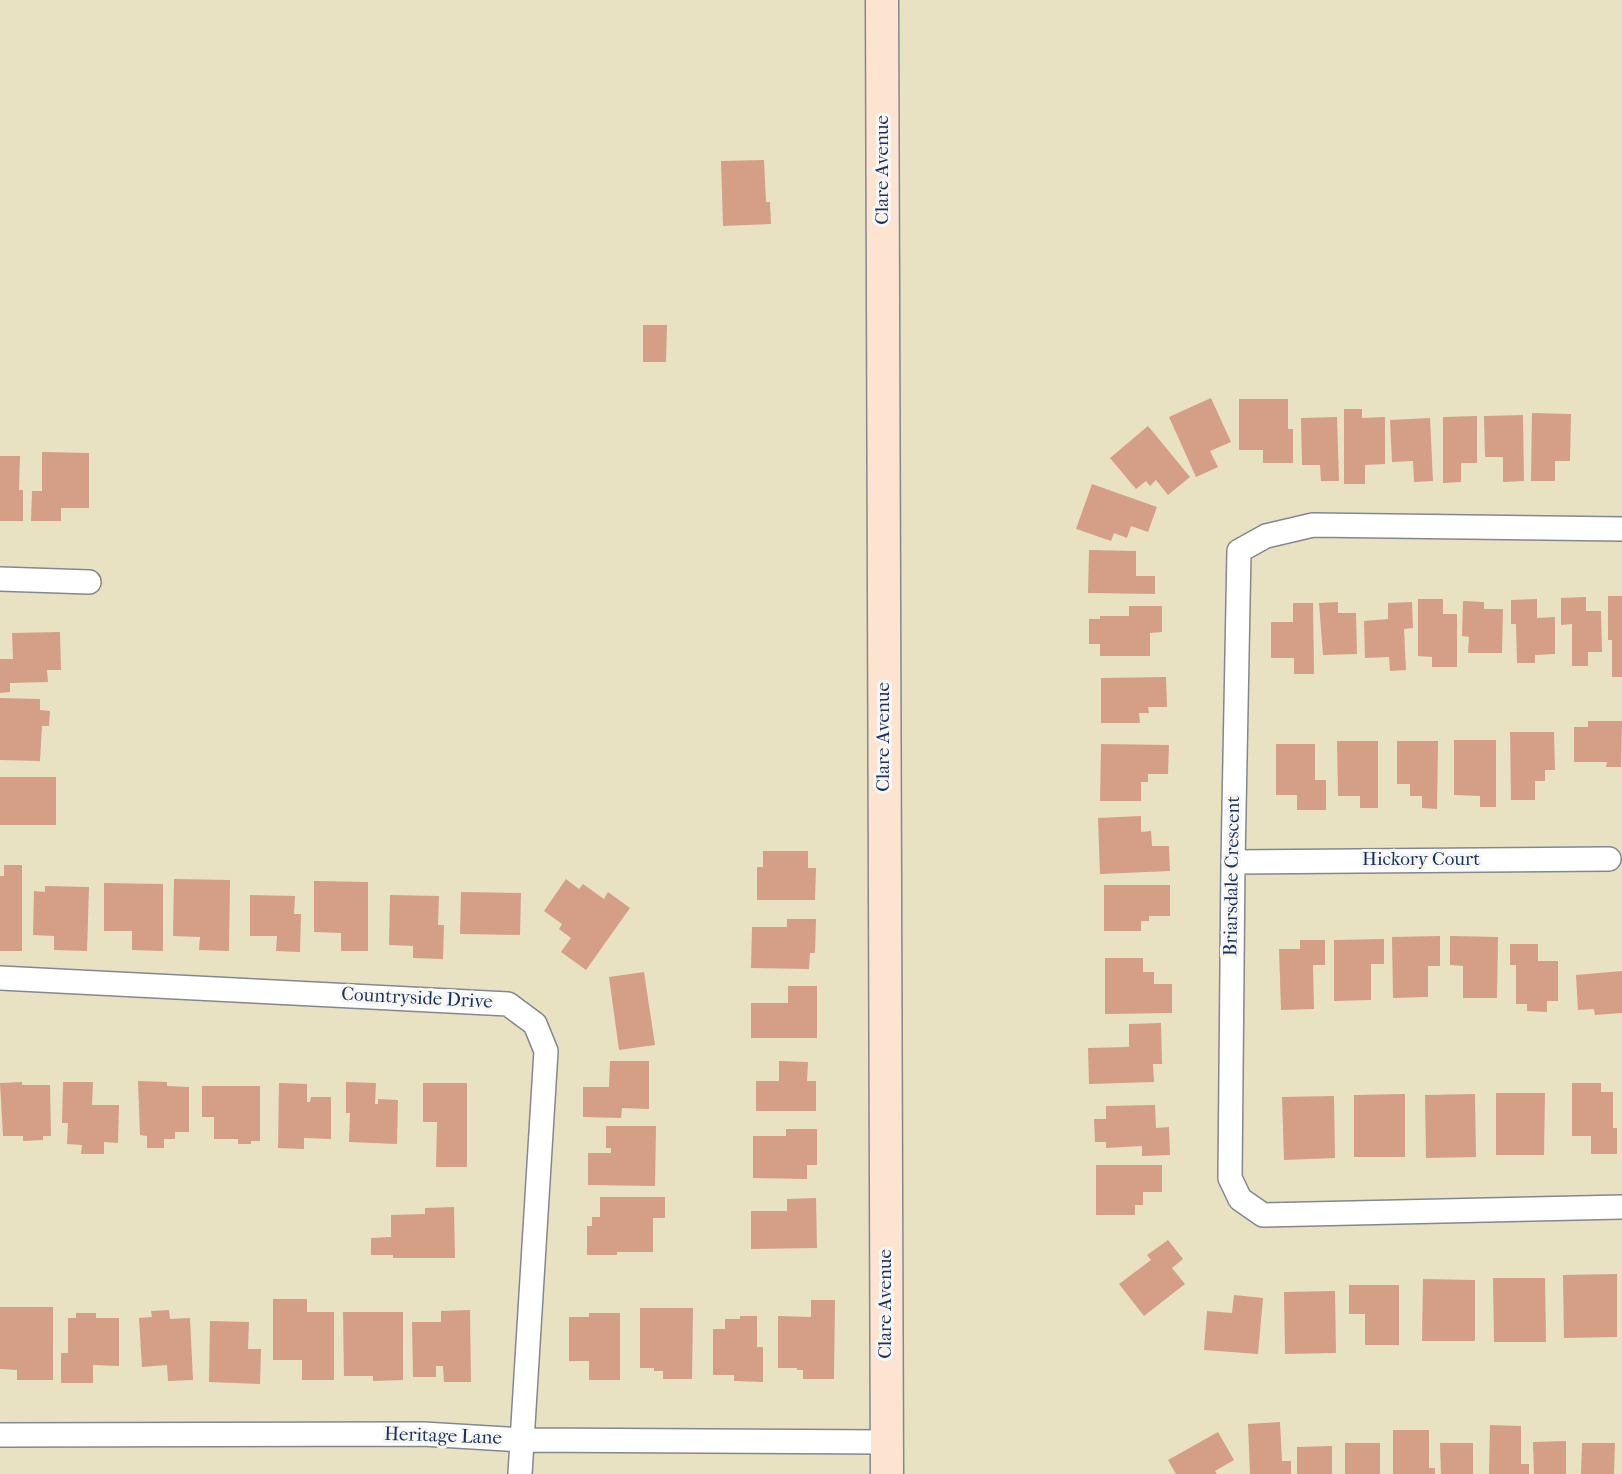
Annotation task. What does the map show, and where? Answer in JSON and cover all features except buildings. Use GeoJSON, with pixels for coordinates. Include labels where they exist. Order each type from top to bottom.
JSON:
{"type":"FeatureCollection","features":[{"type":"Feature","properties":{"kind":"street","name":"Clare Avenue"},"geometry":{"type":"LineString","coordinates":[[882,0],[887,1474]]}},
{"type":"Feature","properties":{"kind":"street","name":"Briarsdale Crescent"},"geometry":{"type":"LineString","coordinates":[[1622,529],[1312,525],[1266,536],[1239,551],[1230,1178],[1240,1199],[1264,1215],[1622,1207]]}},
{"type":"Feature","properties":{"kind":"street"},"geometry":{"type":"LineString","coordinates":[[0,579],[89,582]]}},
{"type":"Feature","properties":{"kind":"street","name":"Hickory Court"},"geometry":{"type":"LineString","coordinates":[[1233,862],[1609,859]]}},
{"type":"Feature","properties":{"kind":"street","name":"Countryside Drive"},"geometry":{"type":"LineString","coordinates":[[0,978],[509,1004],[535,1024],[546,1051],[520,1474]]}},
{"type":"Feature","properties":{"kind":"street","name":"Heritage Lane"},"geometry":{"type":"LineString","coordinates":[[0,1435],[423,1434],[523,1440],[887,1442]]}}]}
